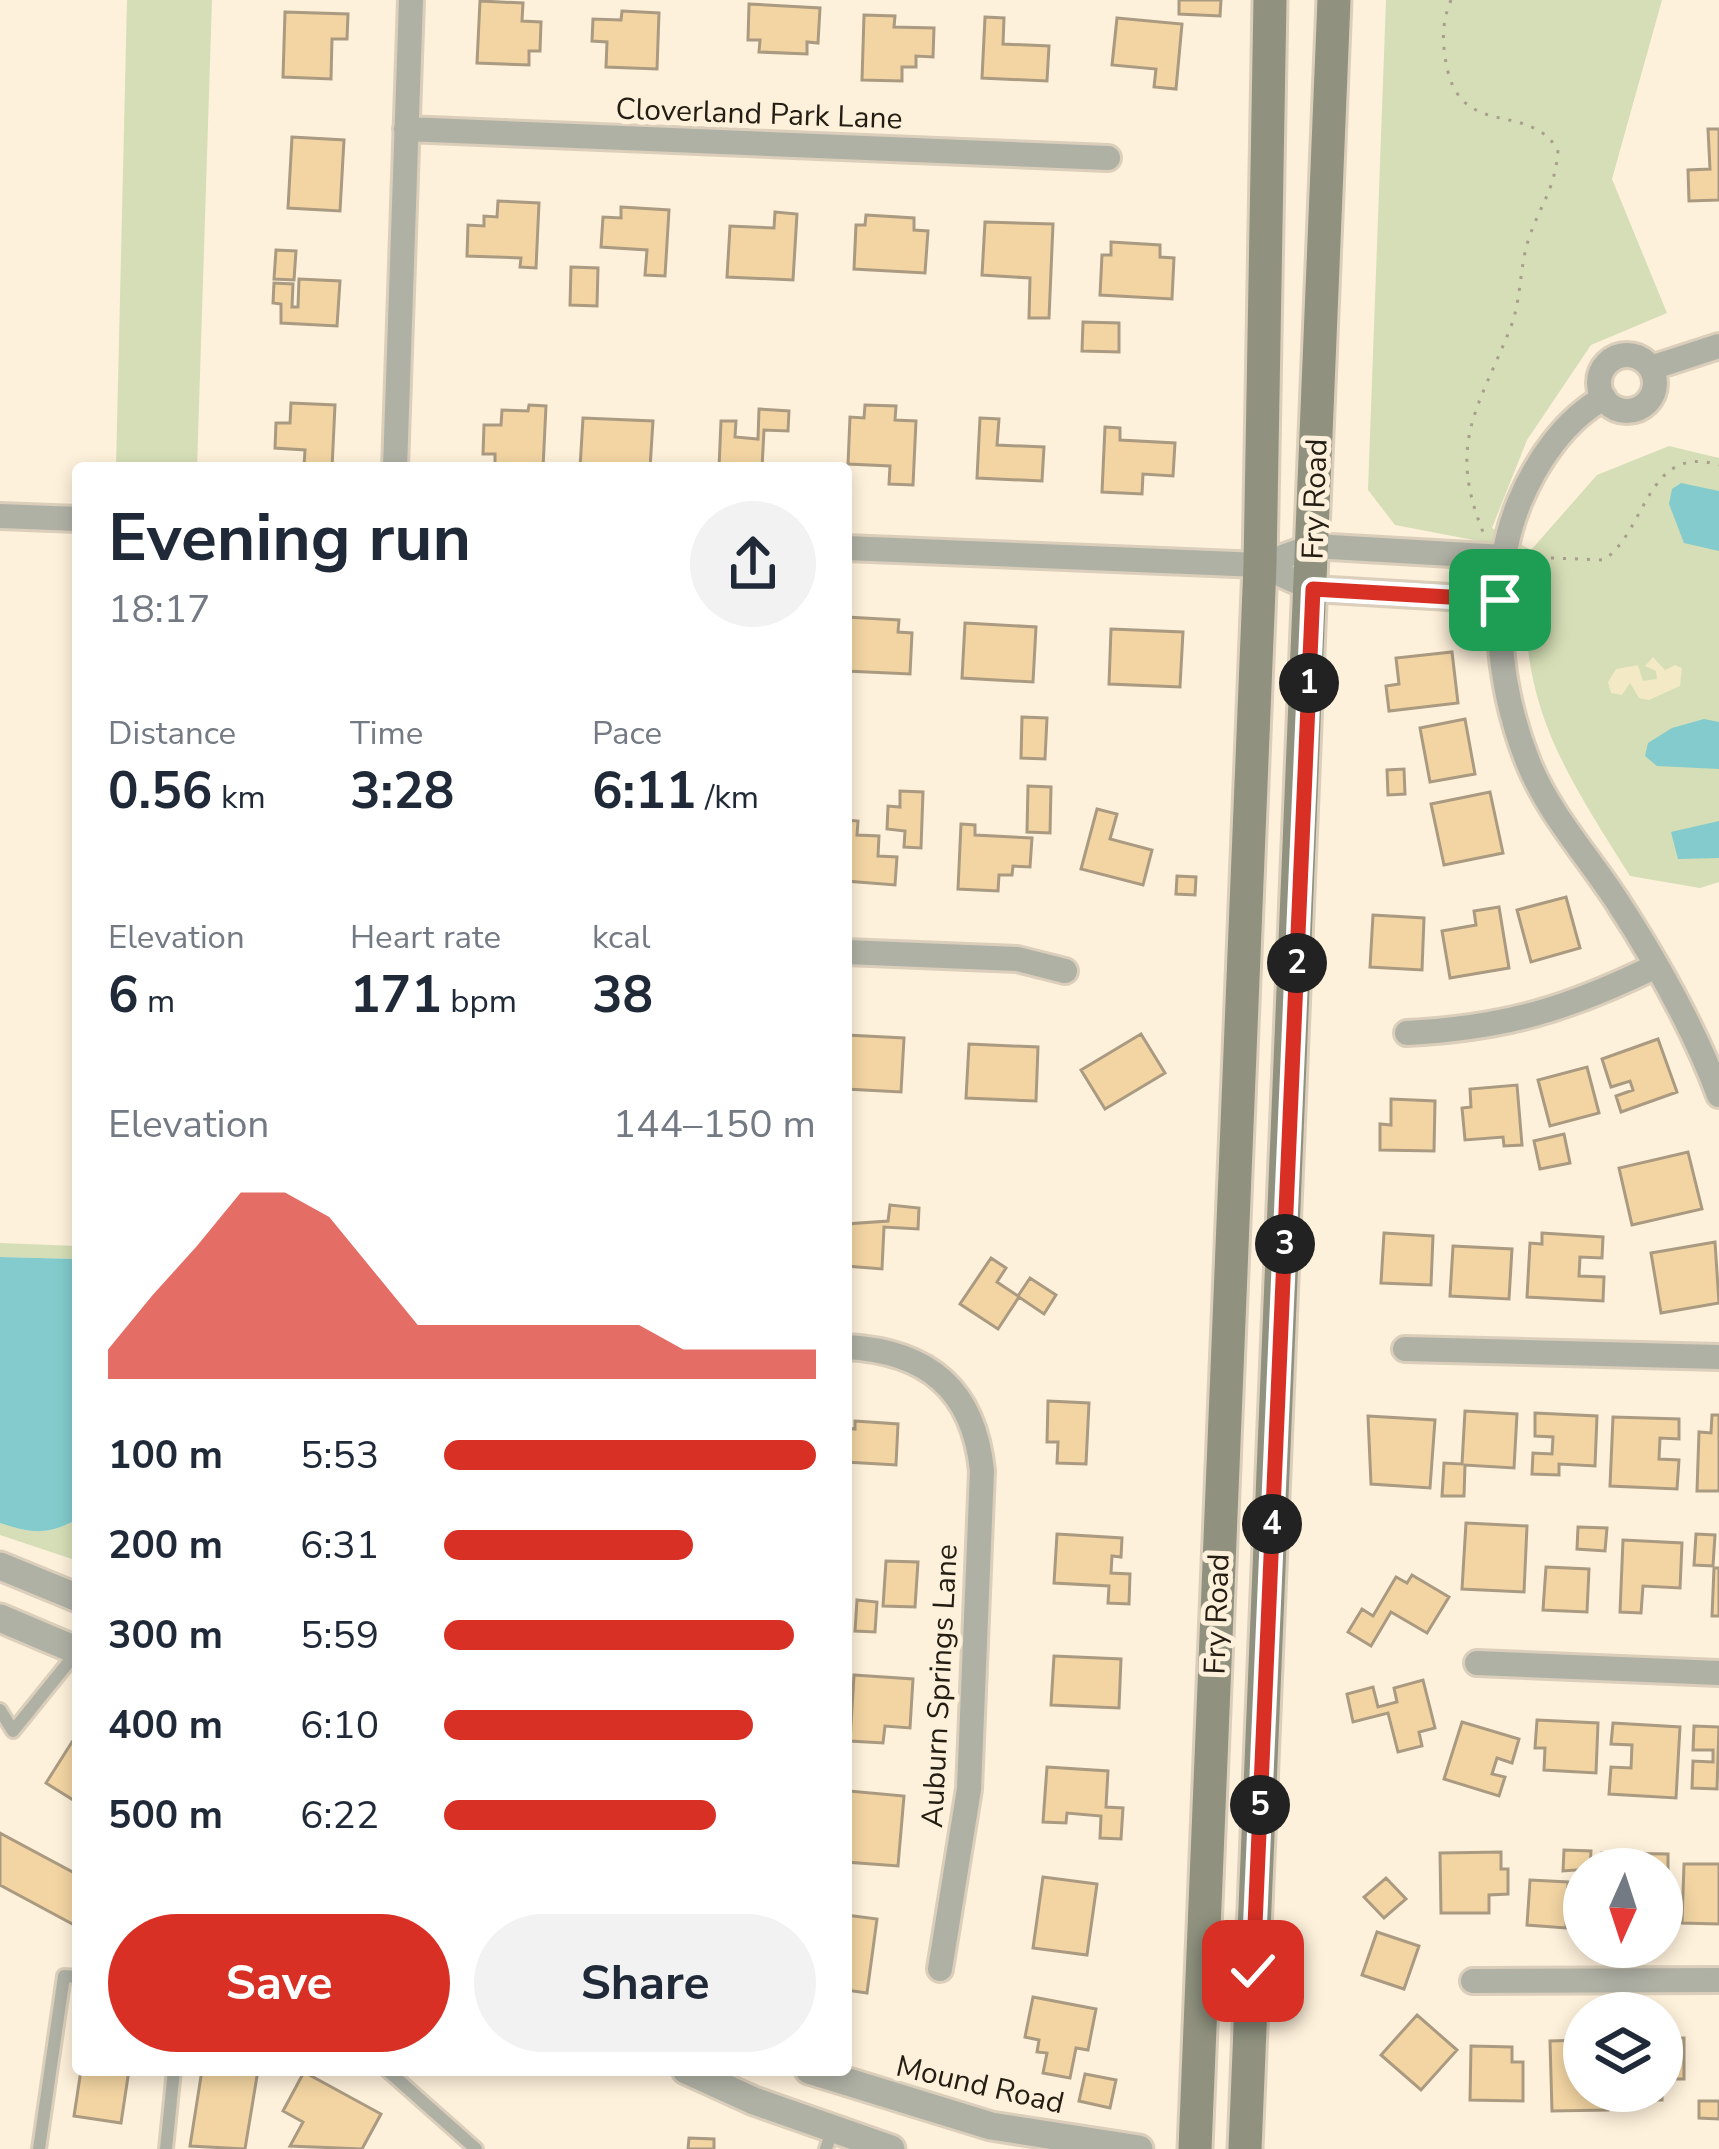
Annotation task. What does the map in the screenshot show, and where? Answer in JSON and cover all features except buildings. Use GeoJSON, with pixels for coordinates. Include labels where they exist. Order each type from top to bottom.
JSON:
{"type":"FeatureCollection","features":[{"type":"Feature","properties":{"kind":"main road","name":"Fry Road"},"geometry":{"type":"LineString","coordinates":[[1195,2149],[1261,565],[1270,0]]}},
{"type":"Feature","properties":{"kind":"main road","name":"Fry Road"},"geometry":{"type":"LineString","coordinates":[[1245,2149],[1334,0]]}},
{"type":"Feature","properties":{"kind":"main road"},"geometry":{"type":"LineString","coordinates":[[1230,1292],[1282,1294]]}},
{"type":"Feature","properties":{"kind":"street"},"geometry":{"type":"LineString","coordinates":[[395,462],[411,0]]}},
{"type":"Feature","properties":{"kind":"street","name":"Cloverland Park Lane"},"geometry":{"type":"LineString","coordinates":[[406,129],[1108,158]]}},
{"type":"Feature","properties":{"kind":"street"},"geometry":{"type":"LineString","coordinates":[[1651,368],[1719,346]]}},
{"type":"Feature","properties":{"kind":"street"},"geometry":{"type":"LineString","coordinates":[[1632,355],[1651,368],[1654,389],[1645,405],[1620,410],[1604,398],[1599,382],[1610,361],[1632,355]]}},
{"type":"Feature","properties":{"kind":"street"},"geometry":{"type":"LineString","coordinates":[[1604,398],[1583,410],[1528,480],[1504,554],[1500,600],[1506,676],[1529,764],[1558,818],[1713,1062],[1719,1095]]}},
{"type":"Feature","properties":{"kind":"street"},"geometry":{"type":"LineString","coordinates":[[0,517],[72,519]]}},
{"type":"Feature","properties":{"kind":"street"},"geometry":{"type":"LineString","coordinates":[[852,548],[1261,565],[1313,547],[1504,554]]}},
{"type":"Feature","properties":{"kind":"street"},"geometry":{"type":"LineString","coordinates":[[1261,565],[1313,589],[1500,600]]}},
{"type":"Feature","properties":{"kind":"street"},"geometry":{"type":"LineString","coordinates":[[852,952],[1017,959],[1065,971]]}},
{"type":"Feature","properties":{"kind":"street"},"geometry":{"type":"LineString","coordinates":[[1407,1033],[1475,1029],[1531,1019],[1580,1003],[1656,966]]}},
{"type":"Feature","properties":{"kind":"street","name":"Auburn Springs Lane"},"geometry":{"type":"LineString","coordinates":[[852,1348],[908,1355],[943,1381],[966,1408],[979,1437],[982,1472],[971,1744],[940,1969]]}},
{"type":"Feature","properties":{"kind":"street"},"geometry":{"type":"LineString","coordinates":[[1405,1349],[1719,1357]]}},
{"type":"Feature","properties":{"kind":"street"},"geometry":{"type":"LineString","coordinates":[[0,1566],[72,1596]]}},
{"type":"Feature","properties":{"kind":"street"},"geometry":{"type":"LineString","coordinates":[[0,1618],[72,1648]]}},
{"type":"Feature","properties":{"kind":"street"},"geometry":{"type":"LineString","coordinates":[[1478,1663],[1719,1673]]}},
{"type":"Feature","properties":{"kind":"street"},"geometry":{"type":"LineString","coordinates":[[1473,1981],[1719,1980]]}},
{"type":"Feature","properties":{"kind":"street"},"geometry":{"type":"LineString","coordinates":[[698,2076],[829,2140],[891,2149]]}},
{"type":"Feature","properties":{"kind":"street","name":"Mound Road"},"geometry":{"type":"LineString","coordinates":[[823,2076],[992,2126],[1139,2149]]}},
{"type":"Feature","properties":{"kind":"street"},"geometry":{"type":"LineString","coordinates":[[829,2140],[849,2086]]}},
{"type":"Feature","properties":{"kind":"lane"},"geometry":{"type":"LineString","coordinates":[[0,1710],[13,1731],[72,1658]]}},
{"type":"Feature","properties":{"kind":"lane"},"geometry":{"type":"LineString","coordinates":[[39,2149],[64,1976],[72,1977]]}},
{"type":"Feature","properties":{"kind":"lane"},"geometry":{"type":"LineString","coordinates":[[166,2149],[173,2076]]}},
{"type":"Feature","properties":{"kind":"lane"},"geometry":{"type":"LineString","coordinates":[[394,2076],[476,2149]]}},
{"type":"Feature","properties":{"kind":"path"},"geometry":{"type":"LineString","coordinates":[[1451,0],[1443,39],[1450,85],[1459,99],[1485,116],[1533,128],[1558,150],[1556,182],[1530,234],[1511,327],[1467,426],[1466,479],[1484,532],[1504,554],[1560,562],[1604,560],[1628,538],[1644,496],[1665,474],[1694,461],[1719,465]]}},
{"type":"Feature","properties":{"kind":"green space"},"geometry":{"type":"Polygon","coordinates":[[[127,0],[212,0],[197,462],[116,462],[127,0]]]}},
{"type":"Feature","properties":{"kind":"green space"},"geometry":{"type":"Polygon","coordinates":[[[1386,0],[1662,0],[1612,179],[1667,313],[1591,345],[1527,440],[1492,528],[1531,550],[1597,475],[1669,446],[1719,458],[1719,882],[1700,888],[1630,876],[1584,801],[1549,731],[1537,695],[1525,614],[1527,567],[1484,542],[1395,525],[1368,490],[1386,0]]]}},
{"type":"Feature","properties":{"kind":"green space"},"geometry":{"type":"Polygon","coordinates":[[[0,1243],[72,1246],[72,1259],[0,1257],[0,1243]]]}},
{"type":"Feature","properties":{"kind":"green space"},"geometry":{"type":"Polygon","coordinates":[[[72,1522],[72,1559],[0,1535],[0,1523],[40,1531],[72,1522]]]}},
{"type":"Feature","properties":{"kind":"sand"},"geometry":{"type":"Polygon","coordinates":[[[1653,657],[1665,670],[1675,665],[1682,668],[1680,686],[1649,700],[1639,698],[1630,683],[1622,695],[1611,693],[1608,682],[1616,669],[1638,665],[1643,681],[1657,679],[1656,671],[1645,666],[1653,657]]]}},
{"type":"Feature","properties":{"kind":"water"},"geometry":{"type":"Polygon","coordinates":[[[1681,483],[1719,491],[1719,551],[1684,543],[1669,504],[1672,489],[1681,483]]]}},
{"type":"Feature","properties":{"kind":"water"},"geometry":{"type":"Polygon","coordinates":[[[1704,719],[1719,722],[1719,769],[1657,766],[1645,756],[1648,743],[1672,728],[1704,719]]]}},
{"type":"Feature","properties":{"kind":"water"},"geometry":{"type":"Polygon","coordinates":[[[1719,821],[1719,858],[1678,859],[1671,832],[1719,821]]]}},
{"type":"Feature","properties":{"kind":"water"},"geometry":{"type":"Polygon","coordinates":[[[0,1257],[72,1259],[72,1522],[31,1531],[0,1523],[0,1257]]]}},
{"type":"Feature","properties":{"kind":"route"},"geometry":{"type":"LineString","coordinates":[[1253,1971],[1313,589],[1500,600]]}}]}
